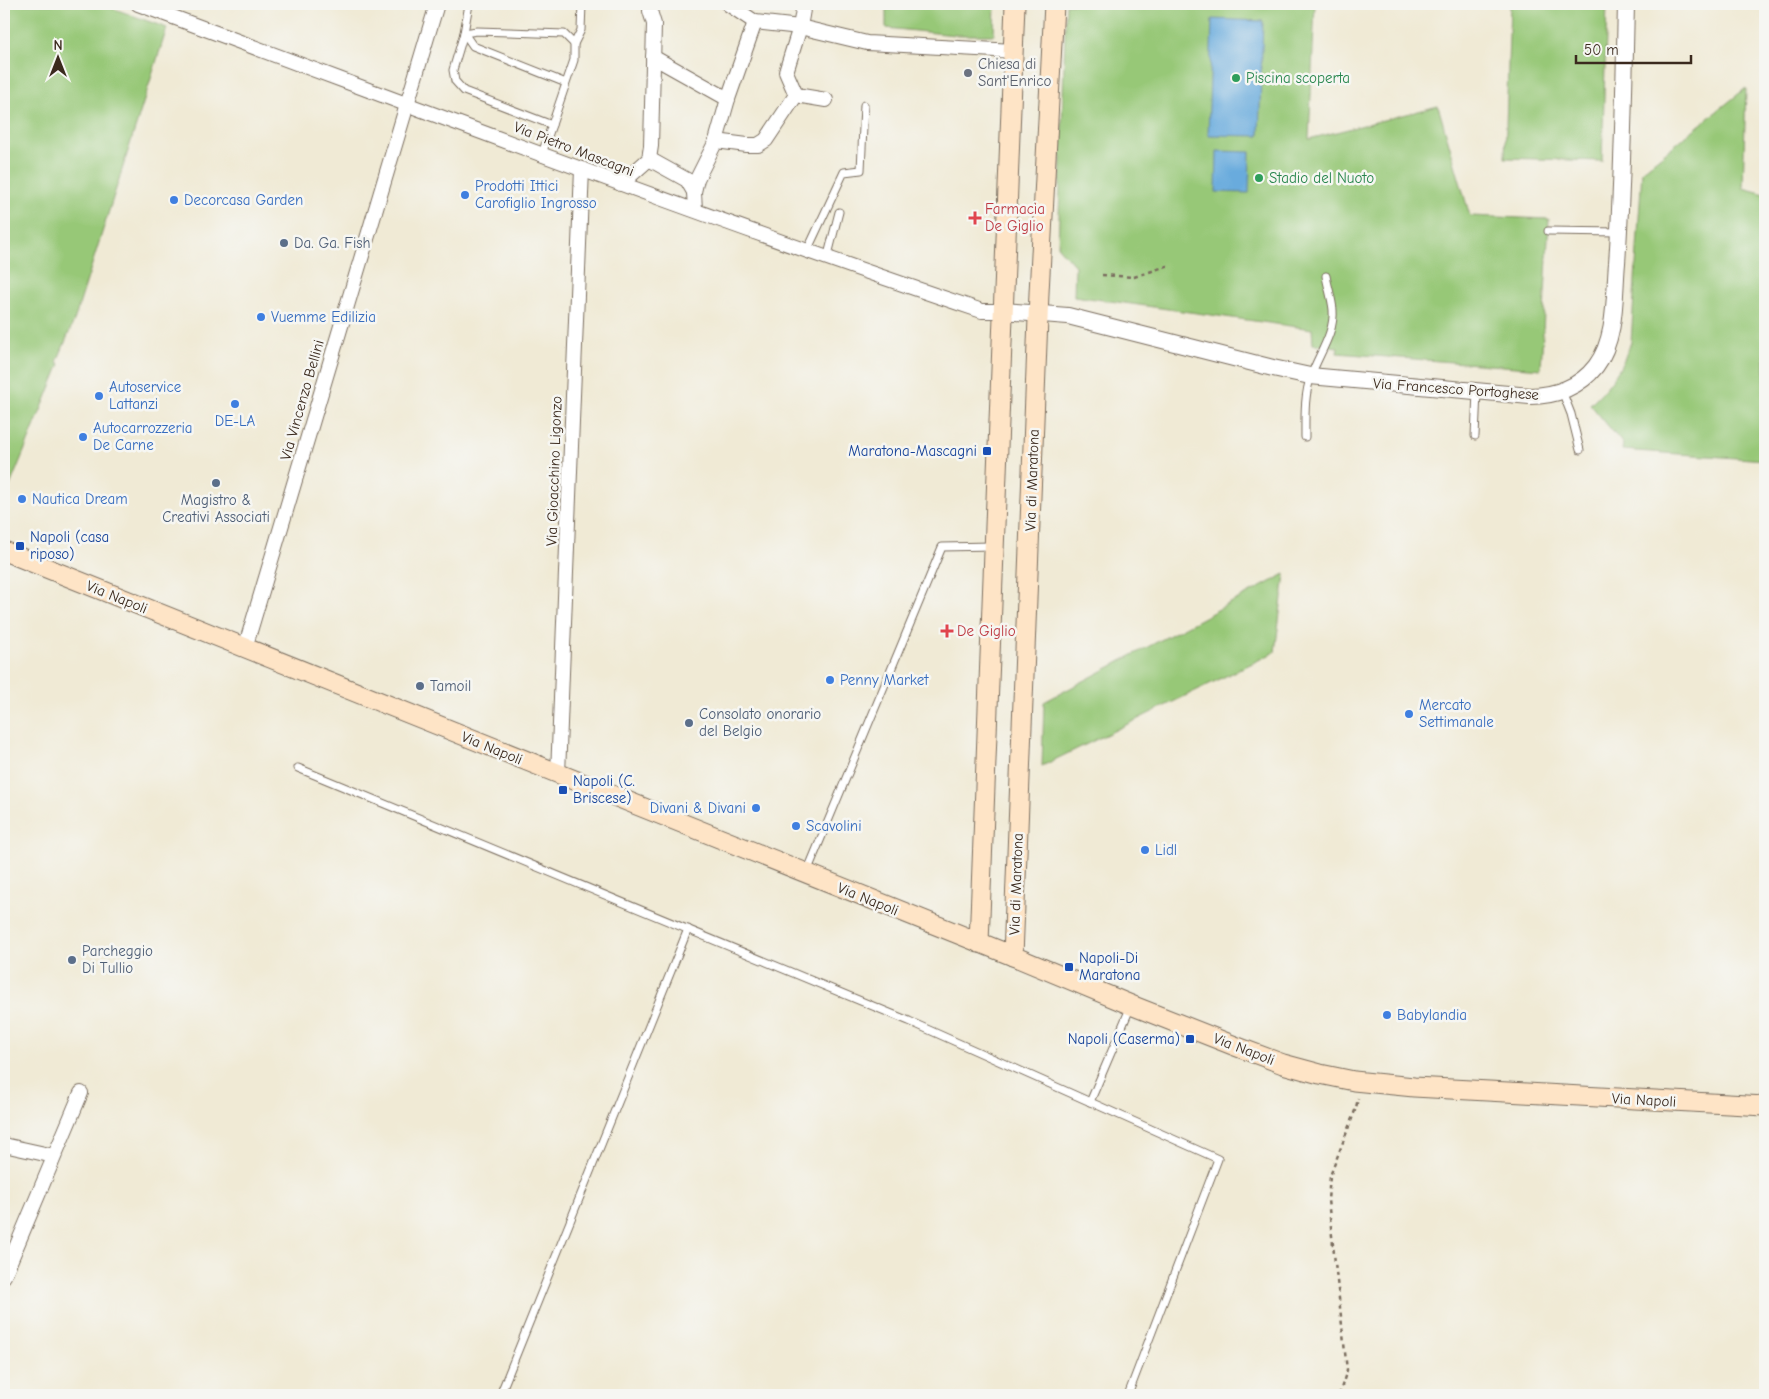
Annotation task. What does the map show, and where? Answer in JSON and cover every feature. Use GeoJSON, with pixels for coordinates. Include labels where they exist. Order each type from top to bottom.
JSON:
{"type":"FeatureCollection","features":[{"type":"Feature","properties":{"kind":"main road"},"geometry":{"type":"LineString","coordinates":[[979,943],[1015,4]]}},
{"type":"Feature","properties":{"kind":"main road","name":"Via di Maratona"},"geometry":{"type":"LineString","coordinates":[[1013,956],[1039,314],[1054,4]]}},
{"type":"Feature","properties":{"kind":"main road","name":"Via Napoli"},"geometry":{"type":"LineString","coordinates":[[4,551],[1013,956],[1131,1006],[1283,1064],[1361,1082],[1414,1087],[1765,1106]]}},
{"type":"Feature","properties":{"kind":"street","name":"Via Pietro Mascagni"},"geometry":{"type":"LineString","coordinates":[[138,4],[827,259],[982,311],[1003,311]]}},
{"type":"Feature","properties":{"kind":"street","name":"Via Vincenzo Bellini"},"geometry":{"type":"LineString","coordinates":[[245,648],[437,4]]}},
{"type":"Feature","properties":{"kind":"street"},"geometry":{"type":"LineString","coordinates":[[621,184],[649,159],[651,146],[654,24],[650,11],[652,4]]}},
{"type":"Feature","properties":{"kind":"street"},"geometry":{"type":"LineString","coordinates":[[728,4],[755,22],[800,27],[867,43],[1014,51]]}},
{"type":"Feature","properties":{"kind":"street"},"geometry":{"type":"LineString","coordinates":[[796,95],[786,72],[800,27],[804,4]]}},
{"type":"Feature","properties":{"kind":"street","name":"Via Francesco Portoghese"},"geometry":{"type":"LineString","coordinates":[[1003,311],[1079,318],[1310,376],[1530,396],[1546,396],[1562,391],[1586,377],[1597,365],[1610,333],[1619,232],[1626,4]]}},
{"type":"Feature","properties":{"kind":"street"},"geometry":{"type":"LineString","coordinates":[[695,210],[694,192],[697,179],[716,141],[728,99],[755,22]]}},
{"type":"Feature","properties":{"kind":"street"},"geometry":{"type":"LineString","coordinates":[[653,57],[728,99]]}},
{"type":"Feature","properties":{"kind":"street"},"geometry":{"type":"LineString","coordinates":[[796,95],[826,100]]}},
{"type":"Feature","properties":{"kind":"street"},"geometry":{"type":"LineString","coordinates":[[716,141],[758,145],[766,140],[796,95]]}},
{"type":"Feature","properties":{"kind":"street"},"geometry":{"type":"LineString","coordinates":[[649,159],[687,180],[694,192]]}},
{"type":"Feature","properties":{"kind":"street","name":"Via Gioacchino Ligonzo"},"geometry":{"type":"LineString","coordinates":[[558,774],[582,169]]}},
{"type":"Feature","properties":{"kind":"street"},"geometry":{"type":"LineString","coordinates":[[4,1276],[81,1093]]}},
{"type":"Feature","properties":{"kind":"street"},"geometry":{"type":"LineString","coordinates":[[4,1145],[54,1156]]}},
{"type":"Feature","properties":{"kind":"lane"},"geometry":{"type":"LineString","coordinates":[[469,4],[464,33],[453,70],[455,80],[464,91],[552,125]]}},
{"type":"Feature","properties":{"kind":"lane"},"geometry":{"type":"LineString","coordinates":[[542,154],[574,60],[574,44],[581,30],[582,4]]}},
{"type":"Feature","properties":{"kind":"lane"},"geometry":{"type":"LineString","coordinates":[[464,33],[477,31],[564,34],[574,44]]}},
{"type":"Feature","properties":{"kind":"lane"},"geometry":{"type":"LineString","coordinates":[[464,33],[473,46],[566,83]]}},
{"type":"Feature","properties":{"kind":"lane"},"geometry":{"type":"LineString","coordinates":[[807,251],[844,172],[861,170],[864,105]]}},
{"type":"Feature","properties":{"kind":"lane"},"geometry":{"type":"LineString","coordinates":[[827,259],[839,212]]}},
{"type":"Feature","properties":{"kind":"lane"},"geometry":{"type":"LineString","coordinates":[[1548,231],[1619,232]]}},
{"type":"Feature","properties":{"kind":"lane"},"geometry":{"type":"LineString","coordinates":[[1305,437],[1306,397],[1310,376],[1324,345],[1332,320],[1333,311],[1326,276]]}},
{"type":"Feature","properties":{"kind":"lane"},"geometry":{"type":"LineString","coordinates":[[1475,436],[1477,391]]}},
{"type":"Feature","properties":{"kind":"lane"},"geometry":{"type":"LineString","coordinates":[[1562,391],[1571,414],[1580,450]]}},
{"type":"Feature","properties":{"kind":"lane"},"geometry":{"type":"LineString","coordinates":[[806,874],[942,548],[995,546]]}},
{"type":"Feature","properties":{"kind":"lane"},"geometry":{"type":"LineString","coordinates":[[298,768],[909,1021],[1218,1159],[1128,1395]]}},
{"type":"Feature","properties":{"kind":"lane"},"geometry":{"type":"LineString","coordinates":[[500,1395],[688,929]]}},
{"type":"Feature","properties":{"kind":"lane"},"geometry":{"type":"LineString","coordinates":[[1090,1102],[1131,1006]]}},
{"type":"Feature","properties":{"kind":"path"},"geometry":{"type":"LineString","coordinates":[[1102,275],[1134,277],[1170,265]]}},
{"type":"Feature","properties":{"kind":"path"},"geometry":{"type":"LineString","coordinates":[[1339,1395],[1347,1370],[1328,1200],[1330,1176],[1356,1108],[1361,1082]]}},
{"type":"Feature","properties":{"kind":"green space"},"geometry":{"type":"Polygon","coordinates":[[[4,4],[101,4],[167,28],[75,318],[57,362],[60,364],[4,500],[4,4]]]}},
{"type":"Feature","properties":{"kind":"green space"},"geometry":{"type":"Polygon","coordinates":[[[886,4],[995,4],[994,35],[955,35],[886,28],[886,4]]]}},
{"type":"Feature","properties":{"kind":"green space","name":"Stadio del Nuoto"},"geometry":{"type":"Polygon","coordinates":[[[1066,4],[1315,4],[1309,139],[1438,106],[1470,216],[1549,219],[1541,369],[1337,353],[1338,347],[1313,344],[1312,329],[1074,296],[1075,266],[1058,247],[1066,4]]]}},
{"type":"Feature","properties":{"kind":"green space"},"geometry":{"type":"Polygon","coordinates":[[[1510,4],[1607,4],[1602,161],[1505,158],[1510,4]]]}},
{"type":"Feature","properties":{"kind":"green space"},"geometry":{"type":"Polygon","coordinates":[[[1746,88],[1743,188],[1765,194],[1765,460],[1622,450],[1623,444],[1590,404],[1615,376],[1631,342],[1642,171],[1746,88]]]}},
{"type":"Feature","properties":{"kind":"green space"},"geometry":{"type":"Polygon","coordinates":[[[1285,574],[1275,652],[1042,766],[1044,702],[1285,574]]]}},
{"type":"Feature","properties":{"kind":"water","name":"Piscina scoperta"},"geometry":{"type":"Polygon","coordinates":[[[1212,19],[1263,21],[1259,136],[1208,135],[1212,19]]]}},
{"type":"Feature","properties":{"kind":"water"},"geometry":{"type":"Polygon","coordinates":[[[1217,151],[1250,152],[1249,193],[1216,192],[1217,151]]]}},
{"type":"Feature","properties":{"kind":"place","name":"Chiesa di Sant'Enrico"},"geometry":{"type":"Point","coordinates":[968,73]}},
{"type":"Feature","properties":{"kind":"place","name":"Piscina scoperta"},"geometry":{"type":"Point","coordinates":[1236,78]}},
{"type":"Feature","properties":{"kind":"place","name":"Stadio del Nuoto"},"geometry":{"type":"Point","coordinates":[1259,178]}},
{"type":"Feature","properties":{"kind":"place","name":"Prodotti Ittici Carofiglio Ingrosso"},"geometry":{"type":"Point","coordinates":[465,195]}},
{"type":"Feature","properties":{"kind":"place","name":"Decorcasa Garden"},"geometry":{"type":"Point","coordinates":[174,200]}},
{"type":"Feature","properties":{"kind":"place","name":"Farmacia De Giglio"},"geometry":{"type":"Point","coordinates":[975,218]}},
{"type":"Feature","properties":{"kind":"place","name":"Da. Ga. Fish"},"geometry":{"type":"Point","coordinates":[284,243]}},
{"type":"Feature","properties":{"kind":"place","name":"Vuemme Edilizia"},"geometry":{"type":"Point","coordinates":[261,317]}},
{"type":"Feature","properties":{"kind":"place","name":"Autoservice Lattanzi"},"geometry":{"type":"Point","coordinates":[99,396]}},
{"type":"Feature","properties":{"kind":"place","name":"DE-LA"},"geometry":{"type":"Point","coordinates":[235,404]}},
{"type":"Feature","properties":{"kind":"place","name":"Autocarrozzeria De Carne"},"geometry":{"type":"Point","coordinates":[83,437]}},
{"type":"Feature","properties":{"kind":"place","name":"Maratona-Mascagni"},"geometry":{"type":"Point","coordinates":[987,451]}},
{"type":"Feature","properties":{"kind":"place","name":"Magistro & Creativi Associati"},"geometry":{"type":"Point","coordinates":[216,483]}},
{"type":"Feature","properties":{"kind":"place","name":"Nautica Dream"},"geometry":{"type":"Point","coordinates":[22,499]}},
{"type":"Feature","properties":{"kind":"place","name":"Napoli (casa riposo)"},"geometry":{"type":"Point","coordinates":[20,546]}},
{"type":"Feature","properties":{"kind":"place","name":"De Giglio"},"geometry":{"type":"Point","coordinates":[947,631]}},
{"type":"Feature","properties":{"kind":"place","name":"Penny Market"},"geometry":{"type":"Point","coordinates":[830,680]}},
{"type":"Feature","properties":{"kind":"place","name":"Tamoil"},"geometry":{"type":"Point","coordinates":[420,686]}},
{"type":"Feature","properties":{"kind":"place","name":"Mercato Settimanale"},"geometry":{"type":"Point","coordinates":[1409,714]}},
{"type":"Feature","properties":{"kind":"place","name":"Consolato onorario del Belgio"},"geometry":{"type":"Point","coordinates":[689,723]}},
{"type":"Feature","properties":{"kind":"place","name":"Napoli (C. Briscese)"},"geometry":{"type":"Point","coordinates":[563,790]}},
{"type":"Feature","properties":{"kind":"place","name":"Divani & Divani"},"geometry":{"type":"Point","coordinates":[756,808]}},
{"type":"Feature","properties":{"kind":"place","name":"Scavolini"},"geometry":{"type":"Point","coordinates":[796,826]}},
{"type":"Feature","properties":{"kind":"place","name":"Lidl"},"geometry":{"type":"Point","coordinates":[1145,850]}},
{"type":"Feature","properties":{"kind":"place","name":"Parcheggio Di Tullio"},"geometry":{"type":"Point","coordinates":[72,960]}},
{"type":"Feature","properties":{"kind":"place","name":"Napoli-Di Maratona"},"geometry":{"type":"Point","coordinates":[1069,967]}},
{"type":"Feature","properties":{"kind":"place","name":"Babylandia"},"geometry":{"type":"Point","coordinates":[1387,1015]}},
{"type":"Feature","properties":{"kind":"place","name":"Napoli (Caserma)"},"geometry":{"type":"Point","coordinates":[1190,1039]}}]}
